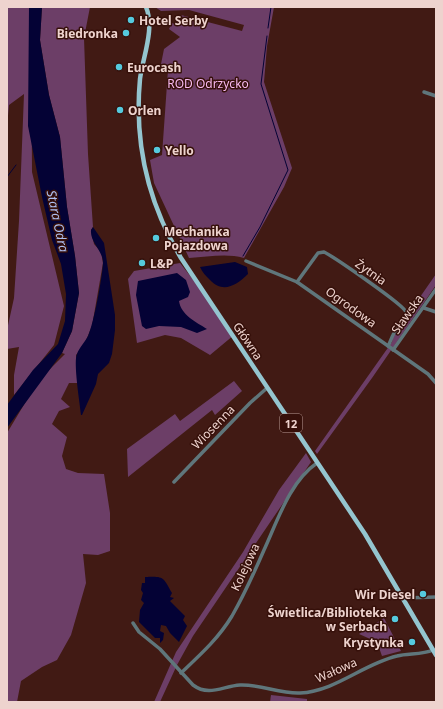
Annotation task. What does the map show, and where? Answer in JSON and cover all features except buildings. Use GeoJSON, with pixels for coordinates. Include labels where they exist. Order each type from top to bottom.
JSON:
{"type":"FeatureCollection","features":[{"type":"Feature","properties":{"kind":"main road","name":"Główna"},"geometry":{"type":"LineString","coordinates":[[146,7],[149,29],[140,79],[139,114],[141,145],[150,189],[159,215],[173,245],[373,547],[436,655]]}},
{"type":"Feature","properties":{"kind":"main road"},"geometry":{"type":"LineString","coordinates":[[148,14],[150,7]]}},
{"type":"Feature","properties":{"kind":"street"},"geometry":{"type":"LineString","coordinates":[[424,92],[436,96]]}},
{"type":"Feature","properties":{"kind":"street","name":"Żytnia"},"geometry":{"type":"LineString","coordinates":[[298,282],[318,253],[324,252],[375,287],[403,308],[406,313],[406,317],[393,334],[388,346]]}},
{"type":"Feature","properties":{"kind":"street","name":"Ogrodowa"},"geometry":{"type":"LineString","coordinates":[[246,261],[298,282],[428,374],[436,383]]}},
{"type":"Feature","properties":{"kind":"street","name":"Sławska"},"geometry":{"type":"LineString","coordinates":[[394,350],[436,289]]}},
{"type":"Feature","properties":{"kind":"street"},"geometry":{"type":"LineString","coordinates":[[424,308],[436,312]]}},
{"type":"Feature","properties":{"kind":"street","name":"Wiosenna"},"geometry":{"type":"LineString","coordinates":[[174,482],[231,422],[267,388]]}},
{"type":"Feature","properties":{"kind":"street","name":"Kolejowa"},"geometry":{"type":"LineString","coordinates":[[181,673],[224,629],[253,576],[283,506],[307,470],[318,463]]}},
{"type":"Feature","properties":{"kind":"street"},"geometry":{"type":"LineString","coordinates":[[403,598],[436,597]]}},
{"type":"Feature","properties":{"kind":"street","name":"Wałowa"},"geometry":{"type":"LineString","coordinates":[[133,623],[139,632],[160,649],[193,685],[203,691],[213,691],[232,686],[245,685],[284,692],[299,693],[327,687],[395,656],[426,653],[432,650]]}},
{"type":"Feature","properties":{"kind":"green space"},"geometry":{"type":"Polygon","coordinates":[[[7,7],[31,7],[32,172],[64,306],[54,345],[14,395],[14,375],[19,347],[7,349],[7,330],[14,298],[19,221],[24,94],[9,105],[7,126],[7,7]]]}},
{"type":"Feature","properties":{"kind":"green space"},"geometry":{"type":"Polygon","coordinates":[[[42,7],[90,7],[84,38],[88,154],[93,227],[91,230],[94,244],[101,252],[103,263],[92,326],[84,345],[76,355],[78,383],[69,383],[61,399],[70,407],[59,411],[52,424],[67,437],[62,456],[66,469],[78,473],[104,474],[110,513],[110,551],[98,555],[83,554],[86,583],[71,635],[57,660],[42,667],[21,681],[17,702],[7,702],[7,433],[31,393],[47,372],[65,354],[62,353],[72,331],[79,293],[67,207],[60,137],[49,95],[40,40],[42,7]]]}},
{"type":"Feature","properties":{"kind":"green space","name":"ROD Odrzycko"},"geometry":{"type":"Polygon","coordinates":[[[155,7],[274,7],[267,46],[264,82],[292,168],[284,187],[244,258],[224,256],[189,258],[154,183],[150,160],[162,155],[168,70],[160,69],[164,49],[180,37],[169,29],[172,23],[177,25],[181,15],[242,31],[244,25],[189,10],[161,11],[155,7]]]}},
{"type":"Feature","properties":{"kind":"green space"},"geometry":{"type":"Polygon","coordinates":[[[180,263],[210,301],[234,335],[210,355],[181,338],[165,335],[137,343],[128,279],[134,271],[180,263]]]}},
{"type":"Feature","properties":{"kind":"green space"},"geometry":{"type":"Polygon","coordinates":[[[436,274],[436,285],[372,378],[317,454],[315,451],[392,342],[393,336],[436,274]]]}},
{"type":"Feature","properties":{"kind":"green space"},"geometry":{"type":"Polygon","coordinates":[[[234,381],[242,391],[215,415],[212,410],[128,477],[127,449],[175,414],[180,421],[234,381]]]}},
{"type":"Feature","properties":{"kind":"green space"},"geometry":{"type":"Polygon","coordinates":[[[306,453],[311,462],[193,636],[177,665],[160,702],[154,702],[176,652],[243,552],[279,490],[306,453]]]}},
{"type":"Feature","properties":{"kind":"green space"},"geometry":{"type":"Polygon","coordinates":[[[384,618],[401,651],[382,656],[377,642],[359,634],[384,618]]]}},
{"type":"Feature","properties":{"kind":"green space"},"geometry":{"type":"Polygon","coordinates":[[[271,695],[307,699],[307,702],[270,702],[271,695]]]}},
{"type":"Feature","properties":{"kind":"water","name":"Stara Odra"},"geometry":{"type":"Polygon","coordinates":[[[29,7],[42,7],[40,40],[49,95],[60,137],[67,207],[79,293],[72,331],[62,353],[7,428],[7,405],[33,370],[58,344],[65,321],[66,294],[61,264],[52,240],[28,126],[29,7]]]}},
{"type":"Feature","properties":{"kind":"water"},"geometry":{"type":"Polygon","coordinates":[[[93,227],[104,243],[115,315],[115,330],[112,354],[109,363],[98,374],[96,384],[81,415],[76,374],[76,359],[78,352],[88,336],[93,321],[103,263],[101,254],[92,239],[91,230],[93,227]]]}},
{"type":"Feature","properties":{"kind":"water"},"geometry":{"type":"Polygon","coordinates":[[[235,262],[247,267],[248,274],[239,282],[225,287],[220,287],[210,280],[200,267],[235,262]]]}},
{"type":"Feature","properties":{"kind":"water"},"geometry":{"type":"Polygon","coordinates":[[[177,273],[186,280],[190,292],[188,297],[179,301],[180,306],[190,318],[207,329],[197,333],[181,327],[159,326],[146,329],[142,326],[136,295],[138,281],[177,273]]]}},
{"type":"Feature","properties":{"kind":"water"},"geometry":{"type":"Polygon","coordinates":[[[145,577],[160,577],[165,581],[172,593],[170,597],[174,598],[170,601],[185,616],[183,620],[187,626],[179,642],[170,633],[166,626],[161,625],[160,631],[164,633],[163,640],[160,643],[160,638],[155,638],[139,622],[140,610],[144,603],[141,600],[143,593],[141,590],[142,583],[145,583],[145,577]]]}},
{"type":"Feature","properties":{"kind":"waterway"},"geometry":{"type":"LineString","coordinates":[[268,28],[271,7]]}},
{"type":"Feature","properties":{"kind":"waterway"},"geometry":{"type":"LineString","coordinates":[[243,256],[260,227],[288,170],[261,84],[267,36]]}},
{"type":"Feature","properties":{"kind":"waterway"},"geometry":{"type":"LineString","coordinates":[[7,177],[16,165]]}},
{"type":"Feature","properties":{"kind":"place","name":"Hotel Serby"},"geometry":{"type":"Point","coordinates":[131,20]}},
{"type":"Feature","properties":{"kind":"place","name":"Biedronka"},"geometry":{"type":"Point","coordinates":[126,33]}},
{"type":"Feature","properties":{"kind":"place","name":"Eurocash"},"geometry":{"type":"Point","coordinates":[119,67]}},
{"type":"Feature","properties":{"kind":"place","name":"Orlen"},"geometry":{"type":"Point","coordinates":[120,110]}},
{"type":"Feature","properties":{"kind":"place","name":"Yello"},"geometry":{"type":"Point","coordinates":[157,150]}},
{"type":"Feature","properties":{"kind":"place","name":"Mechanika Pojazdowa"},"geometry":{"type":"Point","coordinates":[156,238]}},
{"type":"Feature","properties":{"kind":"place","name":"L&P"},"geometry":{"type":"Point","coordinates":[142,263]}},
{"type":"Feature","properties":{"kind":"place","name":"Wir Diesel"},"geometry":{"type":"Point","coordinates":[423,594]}},
{"type":"Feature","properties":{"kind":"place","name":"Świetlica/Biblioteka w Serbach"},"geometry":{"type":"Point","coordinates":[395,619]}},
{"type":"Feature","properties":{"kind":"place","name":"Krystynka"},"geometry":{"type":"Point","coordinates":[412,642]}}]}
